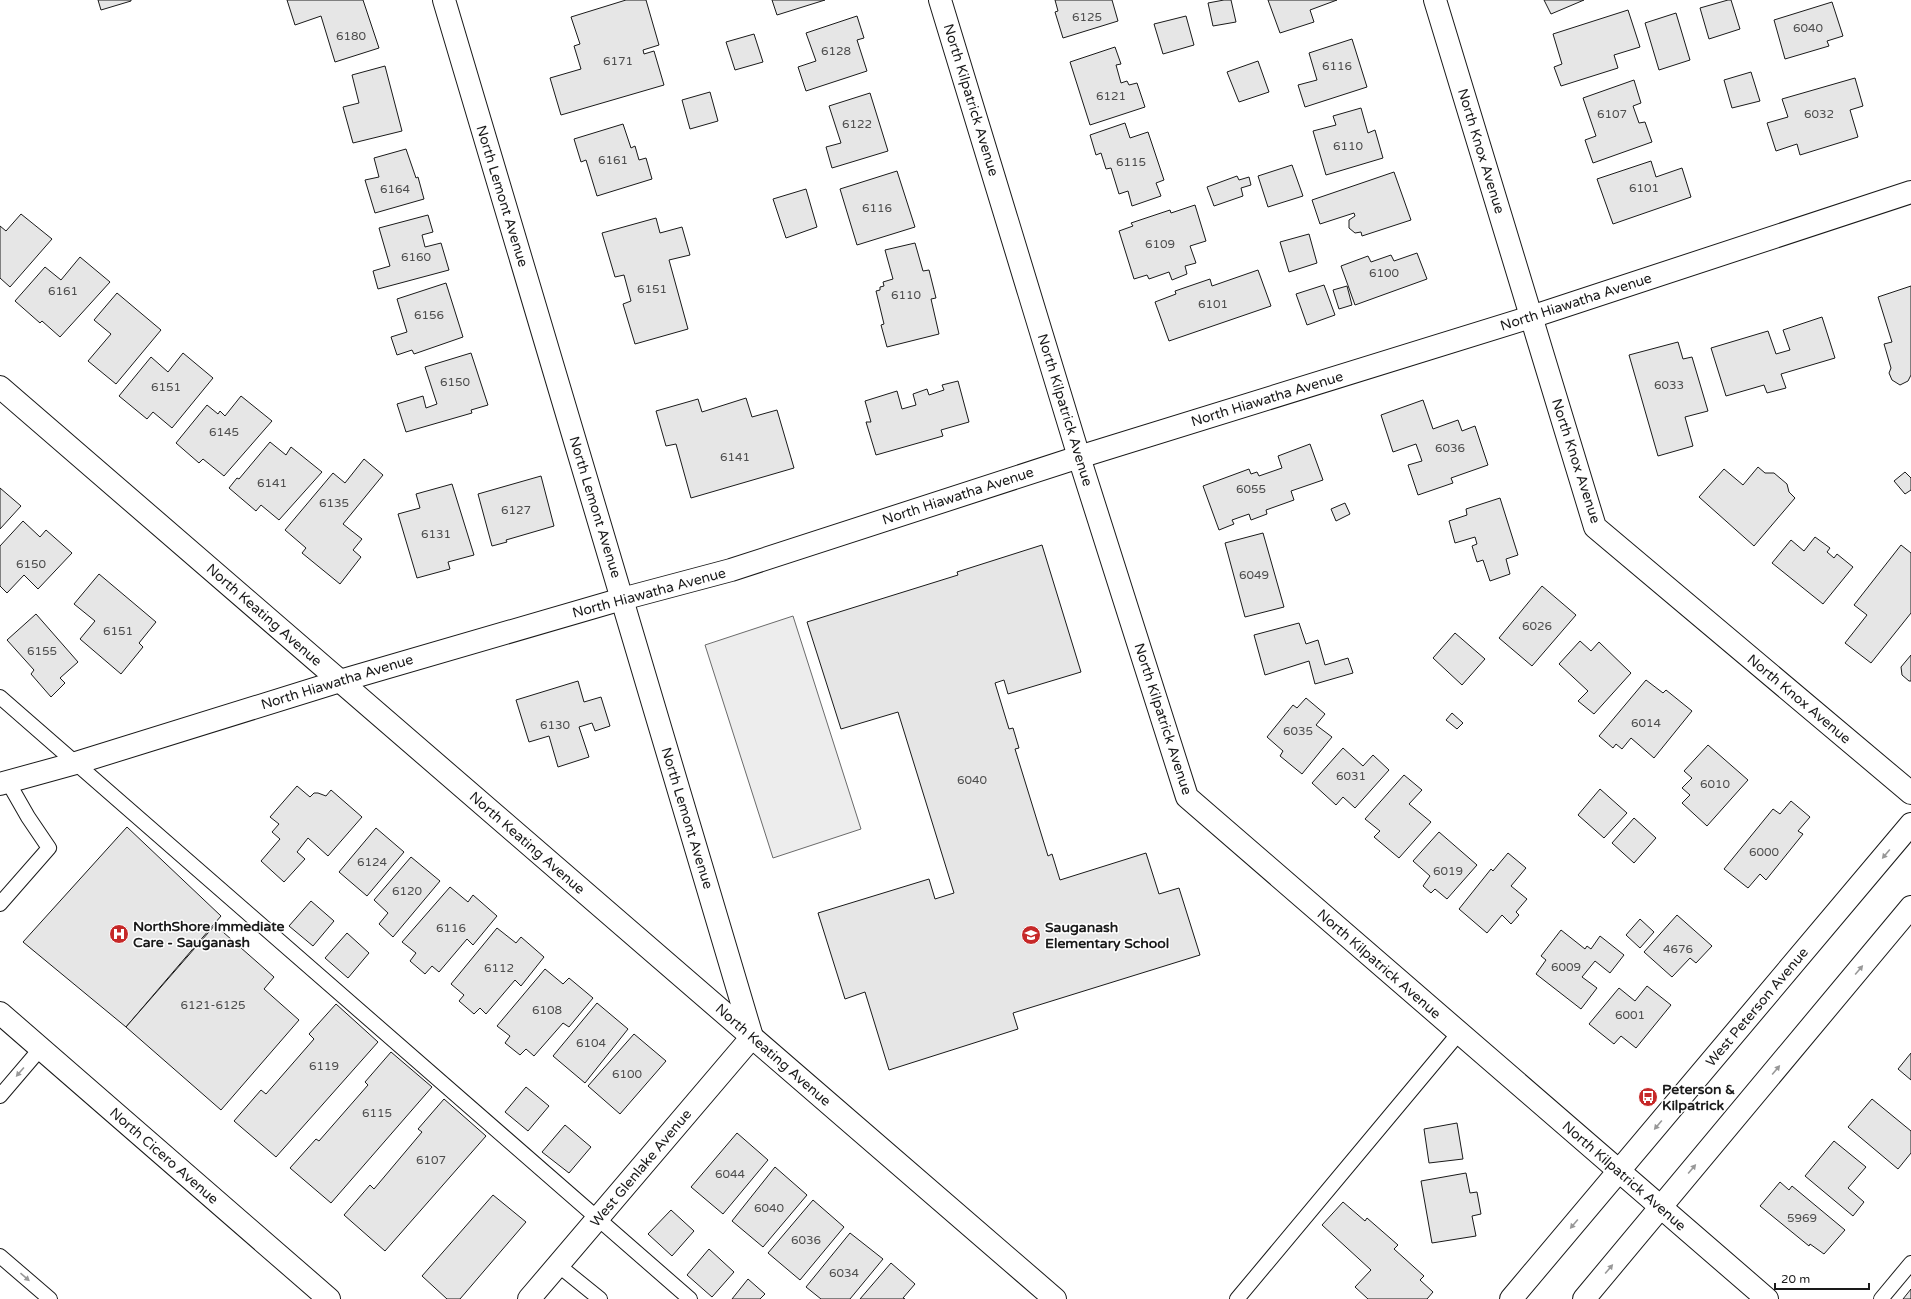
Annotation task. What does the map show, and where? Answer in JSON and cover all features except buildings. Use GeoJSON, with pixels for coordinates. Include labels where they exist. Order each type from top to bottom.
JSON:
{"type":"FeatureCollection","features":[{"type":"Feature","properties":{"kind":"street","name":"North Lemont Avenue"},"geometry":{"type":"LineString","coordinates":[[444,0],[752,1037]]}},
{"type":"Feature","properties":{"kind":"street","name":"North Kilpatrick Avenue"},"geometry":{"type":"LineString","coordinates":[[940,0],[1079,457],[1187,797],[1767,1299]]}},
{"type":"Feature","properties":{"kind":"street","name":"North Knox Avenue"},"geometry":{"type":"LineString","coordinates":[[1435,0],[1595,528],[1911,793]]}},
{"type":"Feature","properties":{"kind":"street","name":"North Hiawatha Avenue"},"geometry":{"type":"LineString","coordinates":[[4,783],[76,763],[340,681],[622,599],[731,570],[1079,457],[1531,317],[1911,192]]}},
{"type":"Feature","properties":{"kind":"street","name":"North Keating Avenue"},"geometry":{"type":"LineString","coordinates":[[0,387],[1055,1299]]}},
{"type":"Feature","properties":{"kind":"street","name":"West Peterson Avenue"},"geometry":{"type":"LineString","coordinates":[[1511,1299],[1911,824]]}},
{"type":"Feature","properties":{"kind":"street"},"geometry":{"type":"LineString","coordinates":[[1584,1299],[1911,907]]}},
{"type":"Feature","properties":{"kind":"street","name":"North Cicero Avenue"},"geometry":{"type":"LineString","coordinates":[[0,1013],[329,1299]]}},
{"type":"Feature","properties":{"kind":"street","name":"West Glenlake Avenue"},"geometry":{"type":"LineString","coordinates":[[529,1299],[752,1037]]}},
{"type":"Feature","properties":{"kind":"lane"},"geometry":{"type":"LineString","coordinates":[[0,697],[690,1299]]}},
{"type":"Feature","properties":{"kind":"lane"},"geometry":{"type":"LineString","coordinates":[[0,904],[49,848],[4,783]]}},
{"type":"Feature","properties":{"kind":"lane"},"geometry":{"type":"LineString","coordinates":[[1236,1299],[1459,1032]]}},
{"type":"Feature","properties":{"kind":"lane"},"geometry":{"type":"LineString","coordinates":[[0,1096],[41,1048]]}},
{"type":"Feature","properties":{"kind":"lane"},"geometry":{"type":"LineString","coordinates":[[0,1256],[50,1299]]}},
{"type":"Feature","properties":{"kind":"lane"},"geometry":{"type":"LineString","coordinates":[[1881,1299],[1911,1264]]}},
{"type":"Feature","properties":{"kind":"lane"},"geometry":{"type":"LineString","coordinates":[[558,1265],[600,1299]]}},
{"type":"Feature","properties":{"kind":"shaded area"},"geometry":{"type":"Polygon","coordinates":[[[793,616],[861,829],[773,858],[705,645],[793,616]]]}},
{"type":"Feature","properties":{"kind":"place","name":"NorthShore Immediate Care - Sauganash"},"geometry":{"type":"Point","coordinates":[119,934]}},
{"type":"Feature","properties":{"kind":"place","name":"Sauganash Elementary School"},"geometry":{"type":"Point","coordinates":[1031,935]}},
{"type":"Feature","properties":{"kind":"place","name":"Peterson & Kilpatrick"},"geometry":{"type":"Point","coordinates":[1648,1097]}}]}
